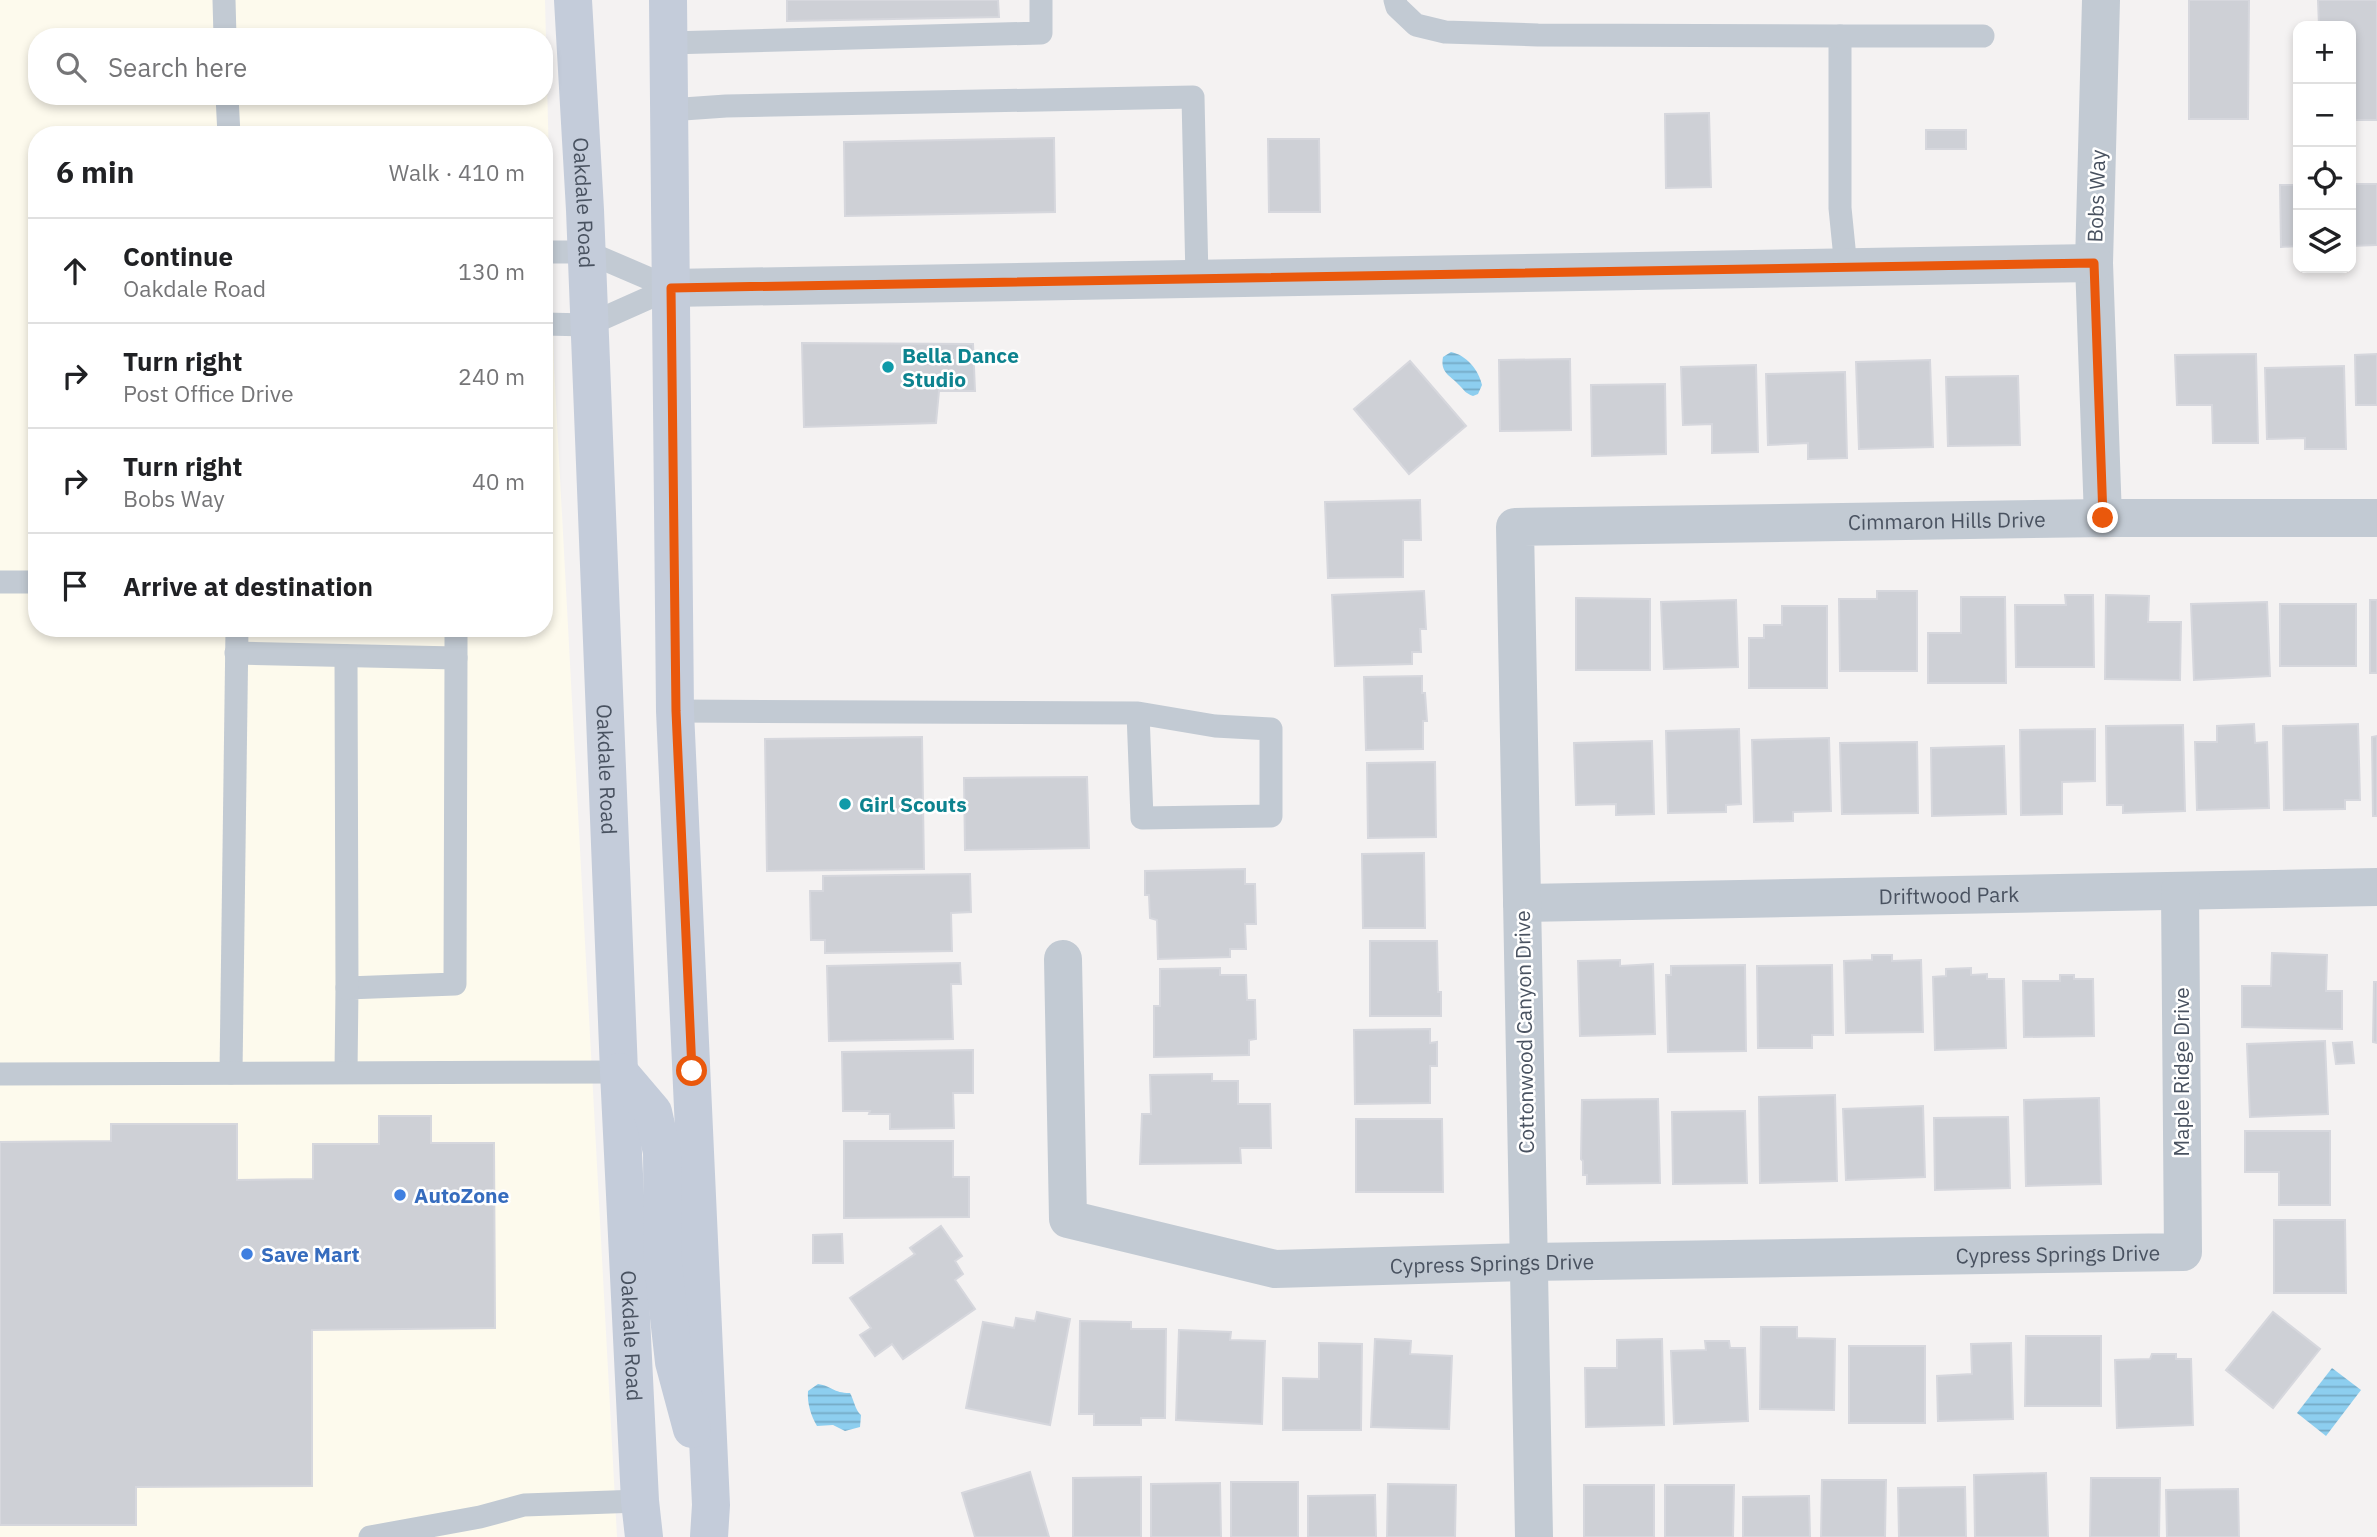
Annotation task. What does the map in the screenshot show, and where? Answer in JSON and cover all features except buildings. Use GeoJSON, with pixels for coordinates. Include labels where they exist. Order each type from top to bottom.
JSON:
{"type":"FeatureCollection","features":[{"type":"Feature","properties":{"kind":"main road","name":"Oakdale Road"},"geometry":{"type":"LineString","coordinates":[[573,0],[587,252],[619,1072],[642,1519]]}},
{"type":"Feature","properties":{"kind":"main road"},"geometry":{"type":"LineString","coordinates":[[668,0],[676,711],[710,1521]]}},
{"type":"Feature","properties":{"kind":"main road"},"geometry":{"type":"LineString","coordinates":[[619,1072],[653,1112],[662,1152],[663,1264],[674,1362],[710,1521]]}},
{"type":"Feature","properties":{"kind":"street","name":"Bobs Way"},"geometry":{"type":"LineString","coordinates":[[2101,0],[2094,263],[2103,518]]}},
{"type":"Feature","properties":{"kind":"street"},"geometry":{"type":"LineString","coordinates":[[671,288],[2094,263]]}},
{"type":"Feature","properties":{"kind":"street","name":"Cimmaron Hills Drive"},"geometry":{"type":"LineString","coordinates":[[1515,527],[2103,518],[2377,518]]}},
{"type":"Feature","properties":{"kind":"street","name":"Cottonwood Canyon Drive"},"geometry":{"type":"LineString","coordinates":[[1515,527],[1534,1537]]}},
{"type":"Feature","properties":{"kind":"street","name":"Driftwood Park"},"geometry":{"type":"LineString","coordinates":[[1522,903],[2377,887]]}},
{"type":"Feature","properties":{"kind":"street","name":"Maple Ridge Drive"},"geometry":{"type":"LineString","coordinates":[[2180,891],[2183,1252]]}},
{"type":"Feature","properties":{"kind":"street","name":"Cypress Springs Drive"},"geometry":{"type":"LineString","coordinates":[[1063,959],[1068,1219],[1275,1269],[1529,1262],[2183,1252]]}},
{"type":"Feature","properties":{"kind":"lane"},"geometry":{"type":"LineString","coordinates":[[223,0],[225,28]]}},
{"type":"Feature","properties":{"kind":"lane"},"geometry":{"type":"LineString","coordinates":[[668,43],[1041,33],[1041,0]]}},
{"type":"Feature","properties":{"kind":"lane"},"geometry":{"type":"LineString","coordinates":[[1395,0],[1397,7],[1416,24],[1445,32],[1538,35],[1983,36]]}},
{"type":"Feature","properties":{"kind":"lane"},"geometry":{"type":"LineString","coordinates":[[1840,36],[1840,208],[1846,268]]}},
{"type":"Feature","properties":{"kind":"lane"},"geometry":{"type":"LineString","coordinates":[[669,110],[726,106],[1193,97],[1197,279]]}},
{"type":"Feature","properties":{"kind":"lane"},"geometry":{"type":"LineString","coordinates":[[227,105],[229,126]]}},
{"type":"Feature","properties":{"kind":"lane"},"geometry":{"type":"LineString","coordinates":[[553,252],[587,252],[671,288]]}},
{"type":"Feature","properties":{"kind":"lane"},"geometry":{"type":"LineString","coordinates":[[553,324],[588,325],[671,288]]}},
{"type":"Feature","properties":{"kind":"lane"},"geometry":{"type":"LineString","coordinates":[[0,582],[28,582]]}},
{"type":"Feature","properties":{"kind":"lane"},"geometry":{"type":"LineString","coordinates":[[231,1073],[237,637]]}},
{"type":"Feature","properties":{"kind":"lane"},"geometry":{"type":"LineString","coordinates":[[347,988],[455,984],[456,637]]}},
{"type":"Feature","properties":{"kind":"lane"},"geometry":{"type":"LineString","coordinates":[[236,653],[456,658]]}},
{"type":"Feature","properties":{"kind":"lane"},"geometry":{"type":"LineString","coordinates":[[346,656],[346,1072]]}},
{"type":"Feature","properties":{"kind":"lane"},"geometry":{"type":"LineString","coordinates":[[676,711],[1138,713],[1215,726],[1270,729],[1271,816],[1142,818],[1138,713]]}},
{"type":"Feature","properties":{"kind":"lane"},"geometry":{"type":"LineString","coordinates":[[0,1074],[619,1072]]}},
{"type":"Feature","properties":{"kind":"lane"},"geometry":{"type":"LineString","coordinates":[[370,1537],[480,1517],[524,1505],[642,1519]]}},
{"type":"Feature","properties":{"kind":"shaded area"},"geometry":{"type":"Polygon","coordinates":[[[0,0],[545,0],[546,28],[28,28],[28,105],[548,105],[548,126],[28,126],[28,637],[553,637],[553,325],[617,1537],[0,1537],[0,0]]]}},
{"type":"Feature","properties":{"kind":"water"},"geometry":{"type":"Polygon","coordinates":[[[1451,352],[1462,356],[1475,369],[1482,385],[1478,394],[1473,396],[1467,393],[1444,370],[1443,357],[1451,352]]]}},
{"type":"Feature","properties":{"kind":"water"},"geometry":{"type":"Polygon","coordinates":[[[2332,1368],[2361,1390],[2326,1436],[2297,1413],[2332,1368]]]}},
{"type":"Feature","properties":{"kind":"water"},"geometry":{"type":"Polygon","coordinates":[[[818,1384],[850,1393],[861,1415],[860,1427],[845,1431],[833,1425],[817,1426],[810,1409],[808,1391],[818,1384]]]}},
{"type":"Feature","properties":{"kind":"place","name":"Bella Dance Studio"},"geometry":{"type":"Point","coordinates":[888,367]}},
{"type":"Feature","properties":{"kind":"place","name":"Girl Scouts"},"geometry":{"type":"Point","coordinates":[845,804]}},
{"type":"Feature","properties":{"kind":"place","name":"AutoZone"},"geometry":{"type":"Point","coordinates":[400,1195]}},
{"type":"Feature","properties":{"kind":"place","name":"Save Mart"},"geometry":{"type":"Point","coordinates":[247,1254]}},
{"type":"Feature","properties":{"kind":"route"},"geometry":{"type":"LineString","coordinates":[[692,1071],[676,711],[671,288],[2094,263],[2103,518]]}}]}
